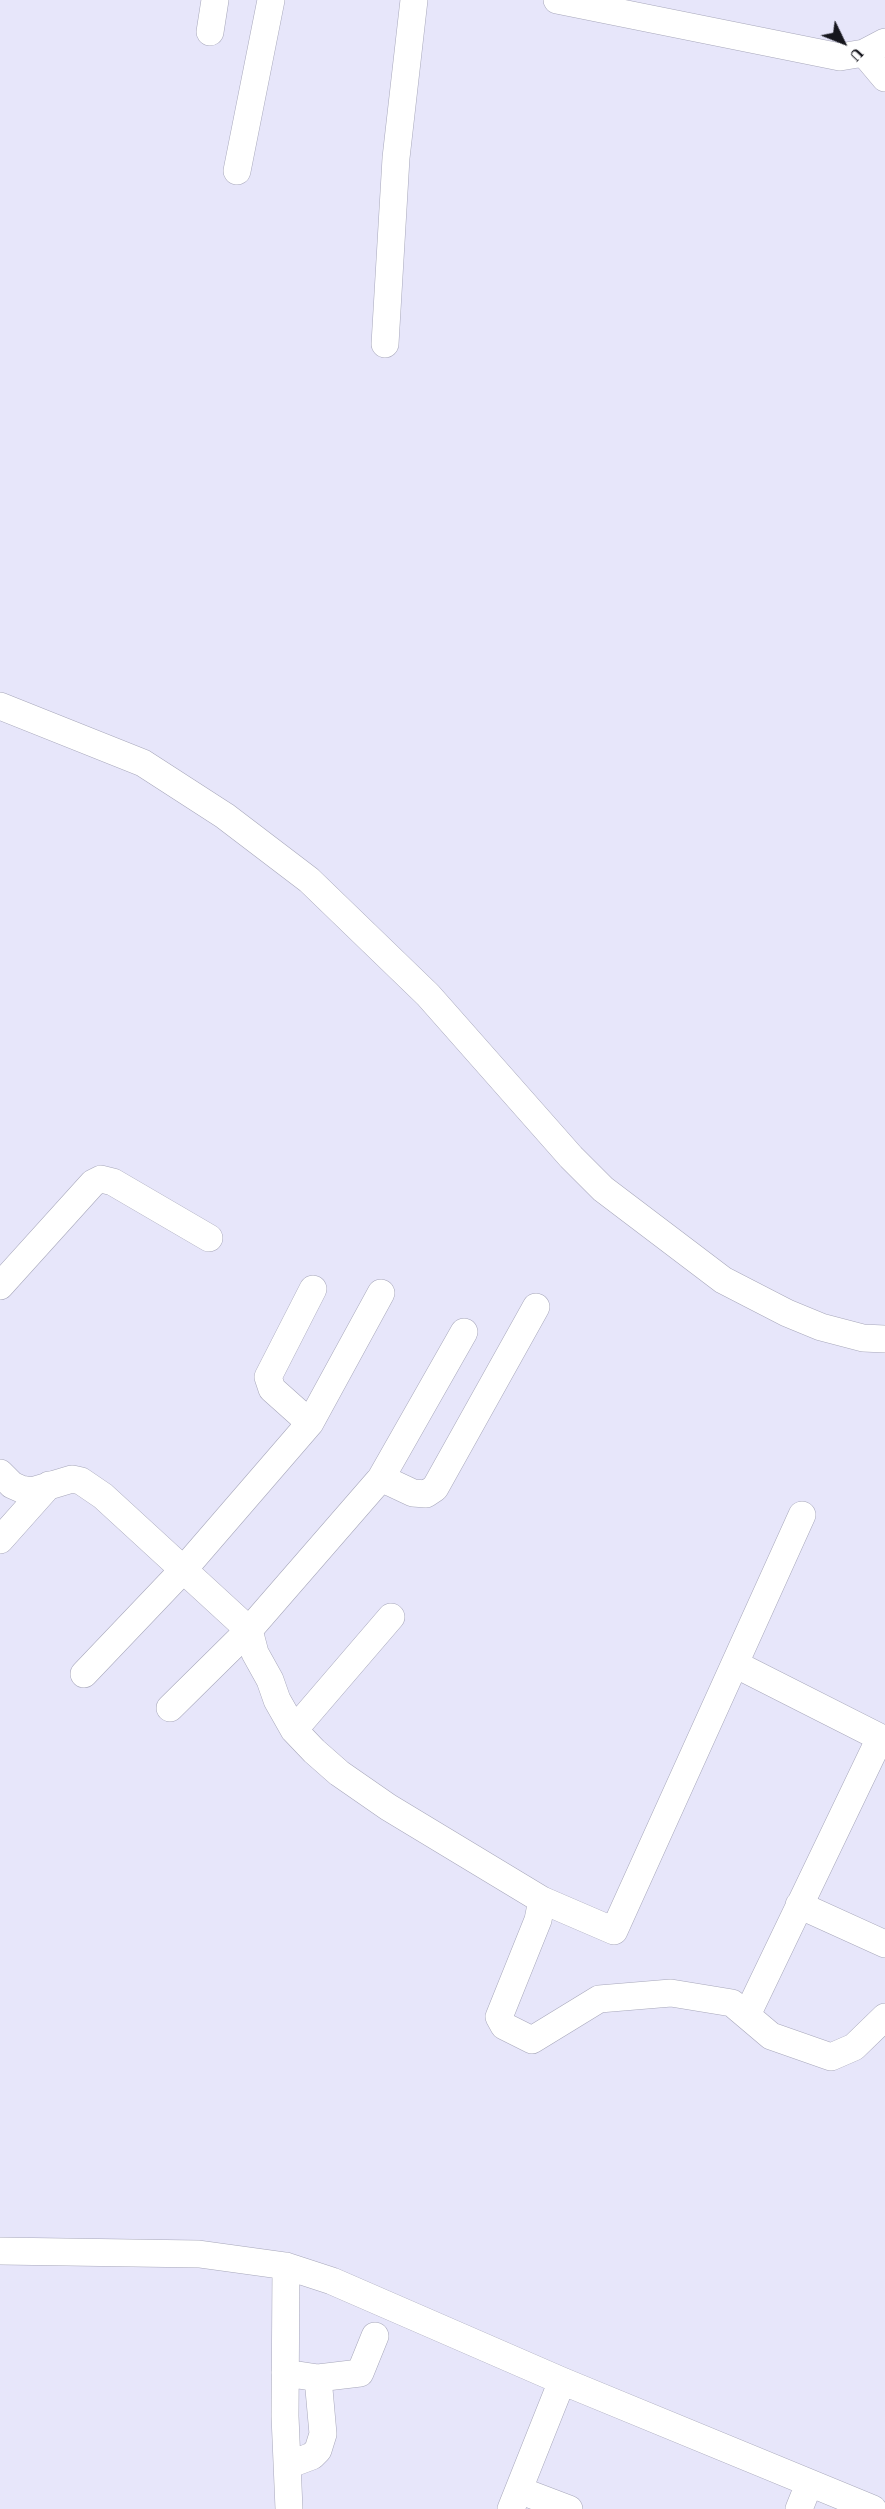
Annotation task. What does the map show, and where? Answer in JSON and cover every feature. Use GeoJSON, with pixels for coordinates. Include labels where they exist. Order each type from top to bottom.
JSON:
{"type":"FeatureCollection","features":[{"type":"Feature","properties":{"kind":"street"},"geometry":{"type":"LineString","coordinates":[[210,32],[215,0]]}},
{"type":"Feature","properties":{"kind":"street"},"geometry":{"type":"LineString","coordinates":[[237,171],[271,0]]}},
{"type":"Feature","properties":{"kind":"street"},"geometry":{"type":"LineString","coordinates":[[385,344],[396,158],[414,0]]}},
{"type":"Feature","properties":{"kind":"street"},"geometry":{"type":"LineString","coordinates":[[557,0],[728,32],[840,57],[874,47],[885,78]]}},
{"type":"Feature","properties":{"kind":"street"},"geometry":{"type":"LineString","coordinates":[[0,706],[143,763],[225,816],[309,880],[428,995],[571,1157],[603,1189],[723,1281],[820,1327],[863,1338],[885,1339]]}},
{"type":"Feature","properties":{"kind":"street"},"geometry":{"type":"LineString","coordinates":[[0,1286],[93,1184],[101,1179],[113,1182],[209,1238]]}},
{"type":"Feature","properties":{"kind":"street"},"geometry":{"type":"LineString","coordinates":[[310,1423],[272,1389],[268,1377],[313,1289]]}},
{"type":"Feature","properties":{"kind":"street"},"geometry":{"type":"LineString","coordinates":[[84,1674],[184,1569],[310,1423],[381,1293]]}},
{"type":"Feature","properties":{"kind":"street"},"geometry":{"type":"LineString","coordinates":[[381,1478],[413,1493],[426,1494],[435,1488],[536,1307]]}},
{"type":"Feature","properties":{"kind":"street"},"geometry":{"type":"LineString","coordinates":[[170,1708],[249,1630],[381,1478],[464,1332]]}},
{"type":"Feature","properties":{"kind":"street"},"geometry":{"type":"LineString","coordinates":[[0,1473],[12,1485],[21,1489],[32,1491],[61,1481],[81,1481],[104,1496],[249,1630],[255,1653],[294,1730],[339,1773],[514,1884],[542,1900],[614,1931],[802,1515]]}},
{"type":"Feature","properties":{"kind":"street"},"geometry":{"type":"LineString","coordinates":[[0,1540],[49,1485]]}},
{"type":"Feature","properties":{"kind":"street"},"geometry":{"type":"LineString","coordinates":[[294,1730],[391,1617]]}},
{"type":"Feature","properties":{"kind":"street"},"geometry":{"type":"LineString","coordinates":[[735,1664],[882,1739],[747,2015]]}},
{"type":"Feature","properties":{"kind":"street"},"geometry":{"type":"LineString","coordinates":[[542,1900],[538,1920],[499,2017],[504,2026],[532,2040],[599,1999],[671,1993],[732,2003],[771,2036],[831,2057],[854,2047],[884,2020]]}},
{"type":"Feature","properties":{"kind":"street"},"geometry":{"type":"LineString","coordinates":[[800,1905],[885,1944]]}},
{"type":"Feature","properties":{"kind":"street"},"geometry":{"type":"LineString","coordinates":[[0,2251],[199,2254],[286,2266],[332,2281],[562,2381],[873,2509]]}},
{"type":"Feature","properties":{"kind":"street"},"geometry":{"type":"LineString","coordinates":[[286,2266],[285,2373],[289,2509]]}},
{"type":"Feature","properties":{"kind":"street"},"geometry":{"type":"LineString","coordinates":[[285,2373],[318,2378],[360,2373],[375,2336]]}},
{"type":"Feature","properties":{"kind":"street"},"geometry":{"type":"LineString","coordinates":[[288,2466],[312,2456],[318,2450],[323,2434],[318,2378]]}},
{"type":"Feature","properties":{"kind":"street"},"geometry":{"type":"LineString","coordinates":[[562,2381],[515,2500],[569,2509]]}},
{"type":"Feature","properties":{"kind":"street"},"geometry":{"type":"LineString","coordinates":[[799,2509],[809,2484]]}}]}
